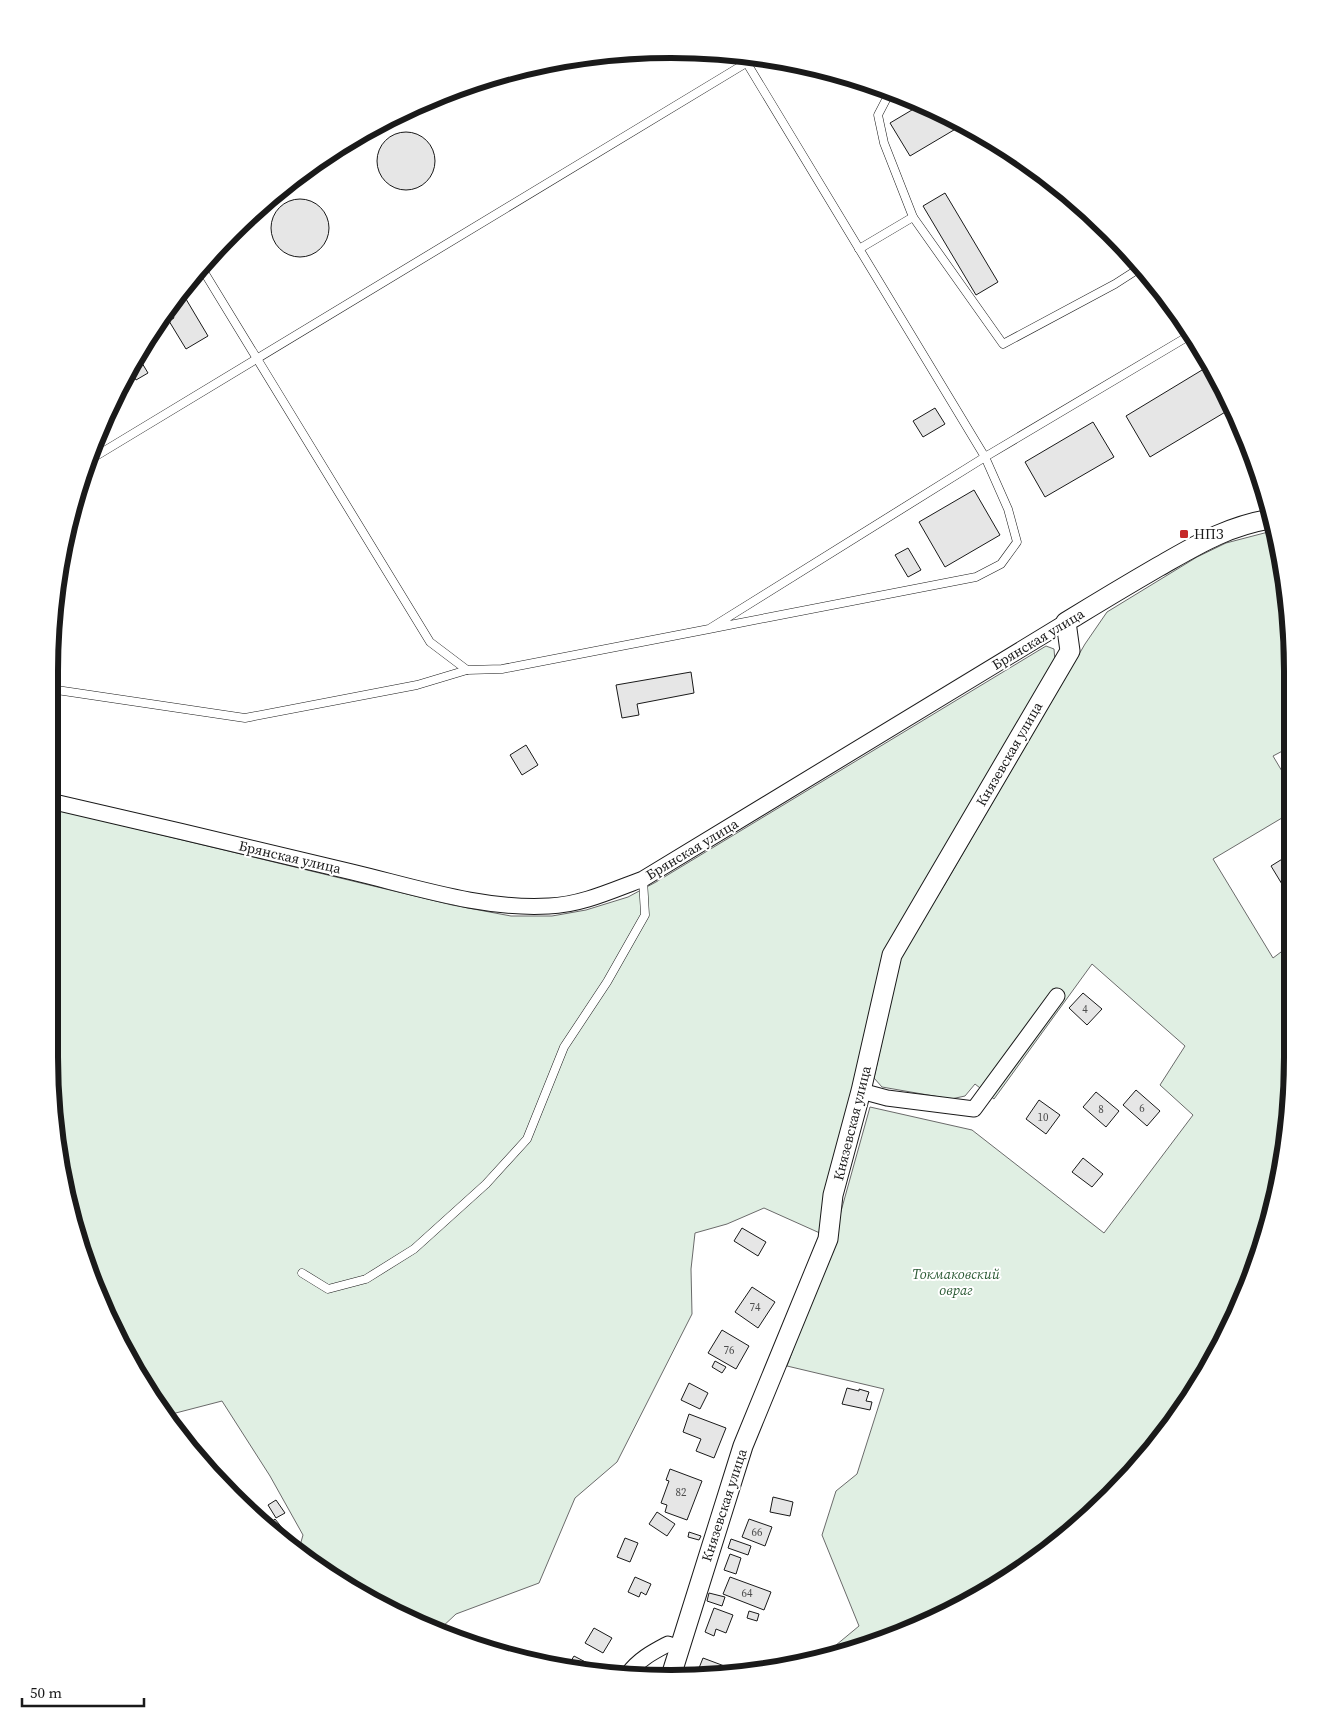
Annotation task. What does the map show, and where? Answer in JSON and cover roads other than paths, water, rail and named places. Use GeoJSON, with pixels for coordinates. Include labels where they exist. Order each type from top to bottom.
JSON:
{"type":"FeatureCollection","features":[{"type":"Feature","properties":{"kind":"street","name":"Брянская улица"},"geometry":{"type":"LineString","coordinates":[[58,803],[456,896],[512,907],[551,906],[584,900],[643,879],[1150,572],[1224,531],[1266,520]]}},
{"type":"Feature","properties":{"kind":"street","name":"Князевская улица"},"geometry":{"type":"LineString","coordinates":[[673,1670],[743,1446],[828,1239],[833,1195],[861,1091],[892,954],[1070,651],[1066,622]]}},
{"type":"Feature","properties":{"kind":"street"},"geometry":{"type":"LineString","coordinates":[[861,1091],[887,1098],[974,1109],[1056,996]]}},
{"type":"Feature","properties":{"kind":"street"},"geometry":{"type":"LineString","coordinates":[[632,1669],[648,1654],[668,1644],[680,1648]]}},
{"type":"Feature","properties":{"kind":"lane"},"geometry":{"type":"LineString","coordinates":[[58,690],[245,718],[417,685],[466,670],[502,669],[976,577],[1002,564],[1017,542],[1008,509],[985,457],[747,63],[97,455]]}},
{"type":"Feature","properties":{"kind":"lane"},"geometry":{"type":"LineString","coordinates":[[887,97],[878,115],[884,143],[913,217],[1003,344],[1115,284],[1136,271]]}},
{"type":"Feature","properties":{"kind":"lane"},"geometry":{"type":"LineString","coordinates":[[860,249],[913,217]]}},
{"type":"Feature","properties":{"kind":"lane"},"geometry":{"type":"LineString","coordinates":[[204,273],[430,642],[466,670]]}},
{"type":"Feature","properties":{"kind":"lane"},"geometry":{"type":"LineString","coordinates":[[709,629],[985,457],[1186,338]]}},
{"type":"Feature","properties":{"kind":"lane"},"geometry":{"type":"LineString","coordinates":[[302,1273],[328,1289],[366,1279],[414,1249],[486,1184],[527,1139],[564,1047],[607,982],[645,915],[643,879]]}},
{"type":"Feature","properties":{"kind":"place","name":"НПЗ"},"geometry":{"type":"Point","coordinates":[1184,534]}},
{"type":"Feature","properties":{"kind":"park label","name":"Токмаковский овраг"},"geometry":{"type":"Point","coordinates":[956,1282]}}]}
